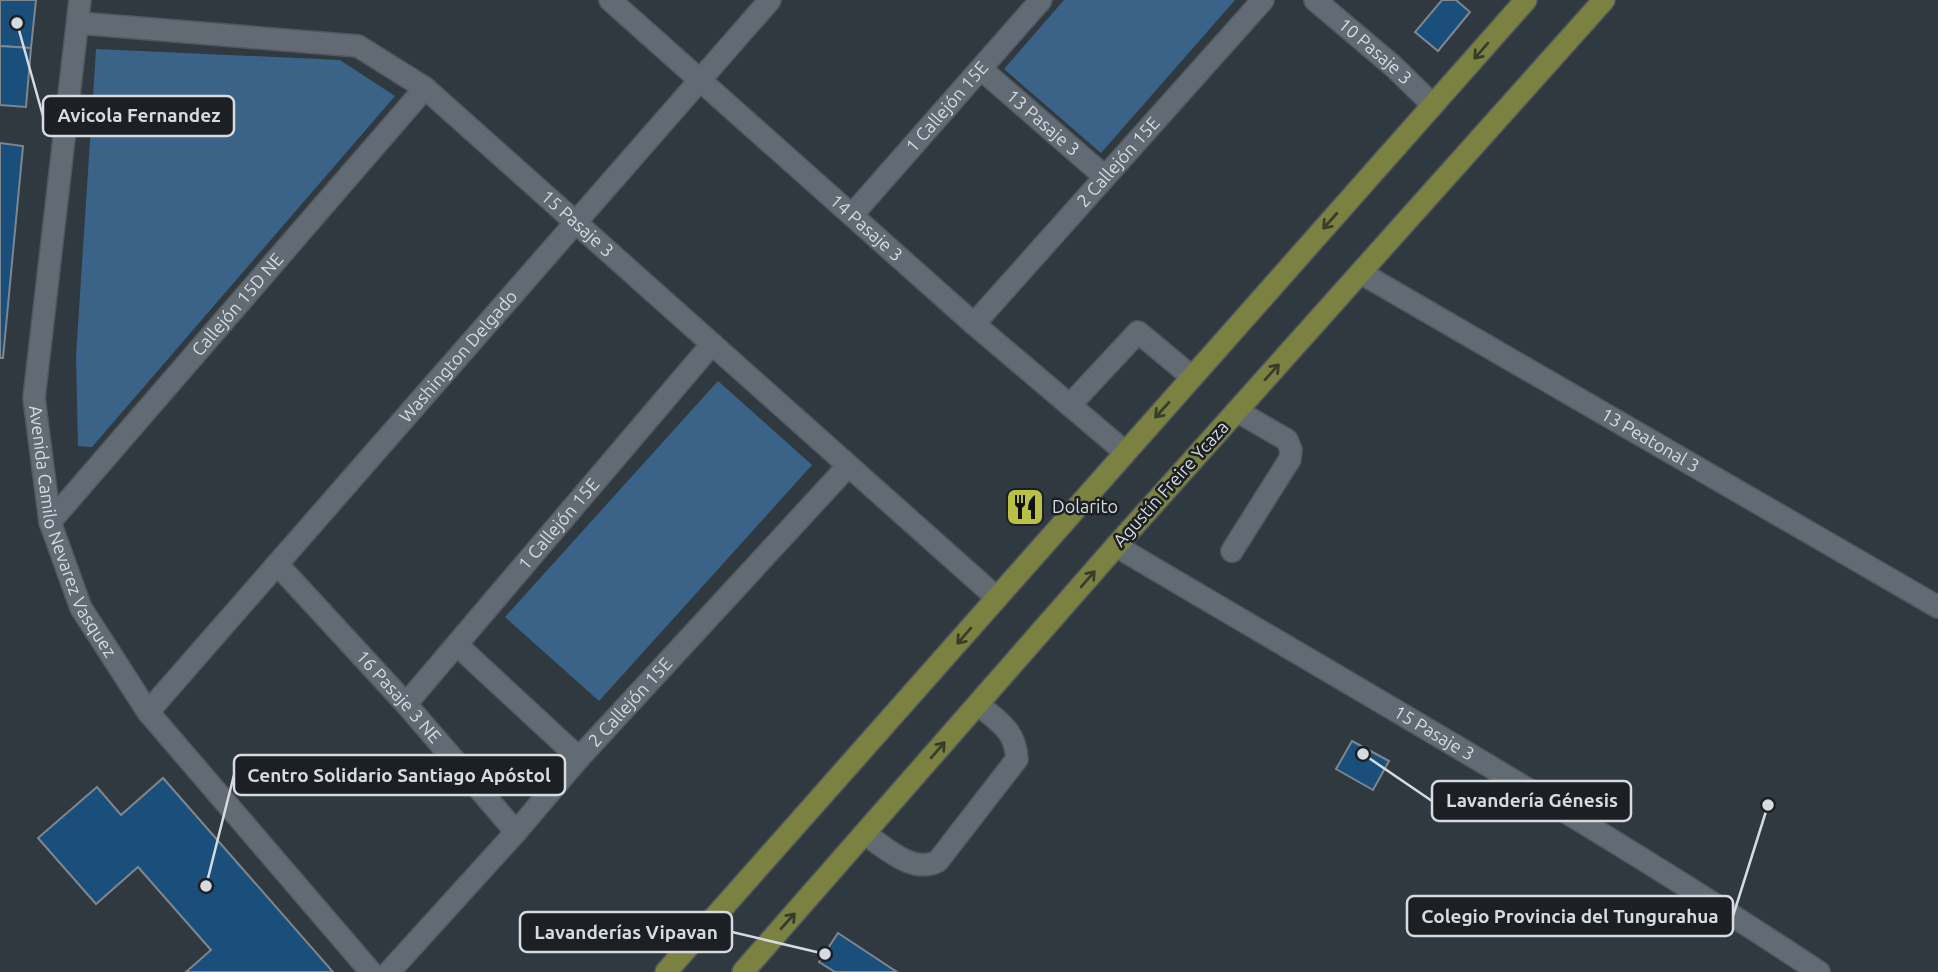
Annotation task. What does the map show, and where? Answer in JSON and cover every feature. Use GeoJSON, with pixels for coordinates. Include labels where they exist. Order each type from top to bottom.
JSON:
{"type":"FeatureCollection","features":[{"type":"Feature","properties":{"kind":"main road"},"geometry":{"type":"LineString","coordinates":[[666,972],[1526,0]]}},
{"type":"Feature","properties":{"kind":"main road","name":"Agustín Freire Ycaza"},"geometry":{"type":"LineString","coordinates":[[743,972],[1116,547],[1604,0]]}},
{"type":"Feature","properties":{"kind":"street","name":"Avenida Camilo Nevarez Vasquez"},"geometry":{"type":"LineString","coordinates":[[80,0],[34,398],[50,522],[81,608],[148,712],[371,972]]}},
{"type":"Feature","properties":{"kind":"street","name":"14 Pasaje 3"},"geometry":{"type":"LineString","coordinates":[[610,0],[974,324],[1125,452]]}},
{"type":"Feature","properties":{"kind":"street","name":"Washington Delgado"},"geometry":{"type":"LineString","coordinates":[[148,712],[771,0]]}},
{"type":"Feature","properties":{"kind":"street","name":"1 Callejón 15E"},"geometry":{"type":"LineString","coordinates":[[852,215],[1041,0]]}},
{"type":"Feature","properties":{"kind":"street","name":"2 Callejón 15E"},"geometry":{"type":"LineString","coordinates":[[974,324],[1263,0]]}},
{"type":"Feature","properties":{"kind":"street","name":"10 Pasaje 3"},"geometry":{"type":"LineString","coordinates":[[1315,0],[1393,66],[1433,106]]}},
{"type":"Feature","properties":{"kind":"street","name":"15 Pasaje 3"},"geometry":{"type":"LineString","coordinates":[[78,23],[358,46],[425,88],[997,598]]}},
{"type":"Feature","properties":{"kind":"street","name":"13 Pasaje 3"},"geometry":{"type":"LineString","coordinates":[[981,69],[1104,176]]}},
{"type":"Feature","properties":{"kind":"street","name":"Callejón 15D NE"},"geometry":{"type":"LineString","coordinates":[[50,522],[425,88]]}},
{"type":"Feature","properties":{"kind":"street","name":"13 Peatonal 3"},"geometry":{"type":"LineString","coordinates":[[1361,273],[1938,607]]}},
{"type":"Feature","properties":{"kind":"street"},"geometry":{"type":"LineString","coordinates":[[1070,405],[1138,332],[1192,377]]}},
{"type":"Feature","properties":{"kind":"street","name":"1 Callejón 15E"},"geometry":{"type":"LineString","coordinates":[[406,704],[712,344]]}},
{"type":"Feature","properties":{"kind":"street"},"geometry":{"type":"LineString","coordinates":[[1232,551],[1290,459],[1287,440],[1237,411]]}},
{"type":"Feature","properties":{"kind":"street","name":"2 Callejón 15E"},"geometry":{"type":"LineString","coordinates":[[389,972],[579,758],[848,466]]}},
{"type":"Feature","properties":{"kind":"street","name":"15 Pasaje 3"},"geometry":{"type":"LineString","coordinates":[[1116,547],[1593,829],[1727,911],[1819,972]]}},
{"type":"Feature","properties":{"kind":"street","name":"16 Pasaje 3 NE"},"geometry":{"type":"LineString","coordinates":[[277,564],[406,704],[516,832]]}},
{"type":"Feature","properties":{"kind":"street"},"geometry":{"type":"LineString","coordinates":[[457,645],[579,758]]}},
{"type":"Feature","properties":{"kind":"street"},"geometry":{"type":"LineString","coordinates":[[865,834],[914,865],[924,866],[938,861],[1017,759],[1016,743],[1010,732],[979,705]]}},
{"type":"Feature","properties":{"kind":"shaded area"},"geometry":{"type":"Polygon","coordinates":[[[1064,0],[1235,0],[1101,153],[1004,69],[1064,0]]]}},
{"type":"Feature","properties":{"kind":"shaded area"},"geometry":{"type":"Polygon","coordinates":[[[96,49],[340,60],[395,96],[92,447],[78,446],[76,356],[96,49]]]}},
{"type":"Feature","properties":{"kind":"shaded area"},"geometry":{"type":"Polygon","coordinates":[[[718,381],[812,465],[599,701],[505,617],[718,381]]]}},
{"type":"Feature","properties":{"kind":"building"},"geometry":{"type":"Polygon","coordinates":[[[0,0],[36,0],[31,48],[0,46],[0,0]]]}},
{"type":"Feature","properties":{"kind":"building"},"geometry":{"type":"Polygon","coordinates":[[[1442,0],[1456,0],[1470,12],[1438,51],[1415,32],[1442,0]]]}},
{"type":"Feature","properties":{"kind":"building"},"geometry":{"type":"Polygon","coordinates":[[[0,46],[31,48],[26,107],[0,105],[0,46]]]}},
{"type":"Feature","properties":{"kind":"building"},"geometry":{"type":"Polygon","coordinates":[[[0,143],[23,146],[3,358],[0,358],[0,143]]]}},
{"type":"Feature","properties":{"kind":"building"},"geometry":{"type":"Polygon","coordinates":[[[1352,741],[1389,761],[1373,790],[1336,769],[1352,741]]]}},
{"type":"Feature","properties":{"kind":"building"},"geometry":{"type":"Polygon","coordinates":[[[163,778],[333,972],[186,972],[211,950],[138,867],[96,904],[38,838],[97,787],[121,815],[163,778]]]}},
{"type":"Feature","properties":{"kind":"building"},"geometry":{"type":"Polygon","coordinates":[[[838,933],[897,972],[835,972],[819,962],[838,933]]]}},
{"type":"Feature","properties":{"kind":"place","name":"Avicola Fernandez"},"geometry":{"type":"Point","coordinates":[17,23]}},
{"type":"Feature","properties":{"kind":"place","name":"Dolarito"},"geometry":{"type":"Point","coordinates":[1025,507]}},
{"type":"Feature","properties":{"kind":"place","name":"Lavandería Génesis"},"geometry":{"type":"Point","coordinates":[1363,754]}},
{"type":"Feature","properties":{"kind":"place","name":"Colegio Provincia del Tungurahua"},"geometry":{"type":"Point","coordinates":[1768,805]}},
{"type":"Feature","properties":{"kind":"place","name":"Centro Solidario Santiago Apóstol"},"geometry":{"type":"Point","coordinates":[206,886]}},
{"type":"Feature","properties":{"kind":"place","name":"Lavanderías Vipavan"},"geometry":{"type":"Point","coordinates":[825,954]}}]}
